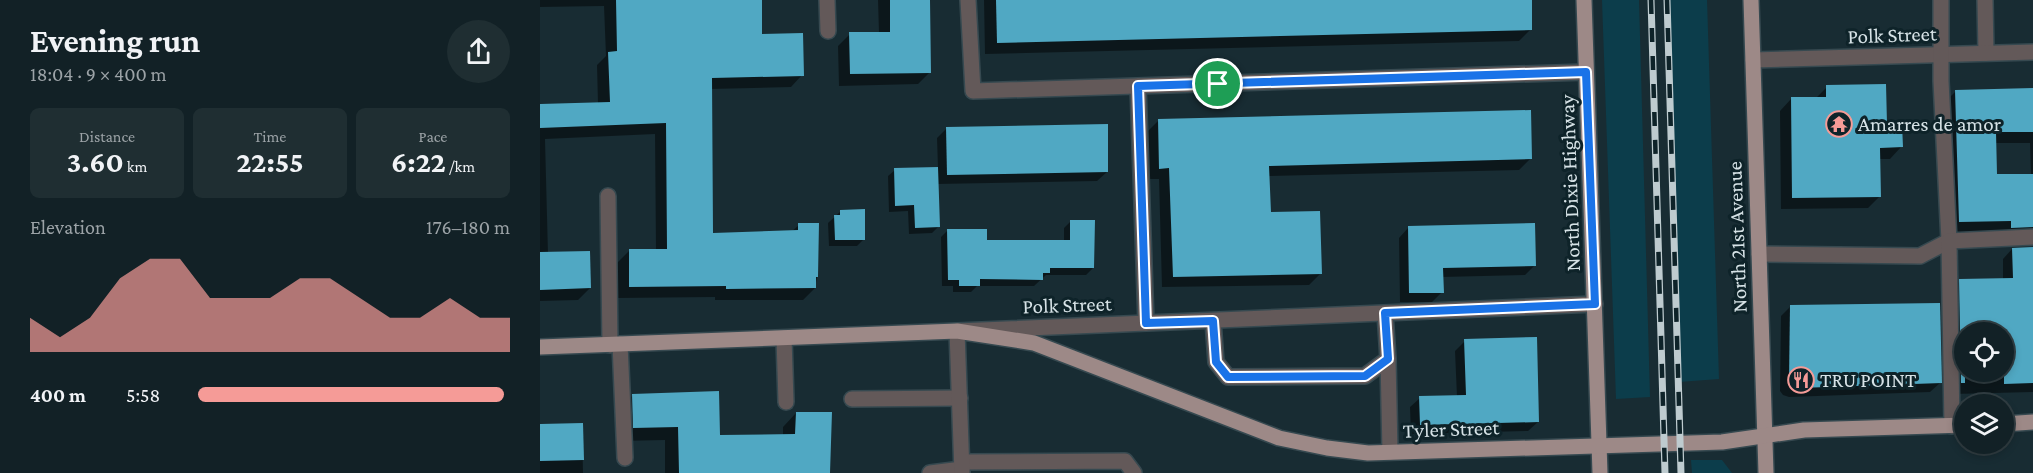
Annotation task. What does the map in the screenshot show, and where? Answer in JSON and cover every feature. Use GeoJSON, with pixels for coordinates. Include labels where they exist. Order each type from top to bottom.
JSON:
{"type":"FeatureCollection","features":[{"type":"Feature","properties":{"kind":"main road","name":"North Dixie Highway"},"geometry":{"type":"LineString","coordinates":[[1584,0],[1600,473]]}},
{"type":"Feature","properties":{"kind":"main road","name":"North 21st Avenue"},"geometry":{"type":"LineString","coordinates":[[1751,0],[1766,473]]}},
{"type":"Feature","properties":{"kind":"main road","name":"Polk Street"},"geometry":{"type":"LineString","coordinates":[[540,348],[957,331]]}},
{"type":"Feature","properties":{"kind":"main road","name":"Tyler Street"},"geometry":{"type":"LineString","coordinates":[[957,331],[1034,344],[1279,438],[1327,448],[1368,453],[1722,442],[1804,430],[1954,425]]}},
{"type":"Feature","properties":{"kind":"main road"},"geometry":{"type":"LineString","coordinates":[[2014,423],[2033,422]]}},
{"type":"Feature","properties":{"kind":"street"},"geometry":{"type":"LineString","coordinates":[[827,0],[828,31]]}},
{"type":"Feature","properties":{"kind":"street"},"geometry":{"type":"LineString","coordinates":[[968,0],[973,91],[1586,72]]}},
{"type":"Feature","properties":{"kind":"street"},"geometry":{"type":"LineString","coordinates":[[1941,0],[1941,81],[1957,394]]}},
{"type":"Feature","properties":{"kind":"street"},"geometry":{"type":"LineString","coordinates":[[1984,0],[1986,53]]}},
{"type":"Feature","properties":{"kind":"street","name":"Polk Street"},"geometry":{"type":"LineString","coordinates":[[1752,60],[2033,52]]}},
{"type":"Feature","properties":{"kind":"street"},"geometry":{"type":"LineString","coordinates":[[1138,86],[1146,323]]}},
{"type":"Feature","properties":{"kind":"street"},"geometry":{"type":"LineString","coordinates":[[608,195],[615,344],[625,458]]}},
{"type":"Feature","properties":{"kind":"street"},"geometry":{"type":"LineString","coordinates":[[1759,254],[1920,256],[1949,241],[2033,237]]}},
{"type":"Feature","properties":{"kind":"street","name":"Polk Street"},"geometry":{"type":"LineString","coordinates":[[957,331],[1595,304]]}},
{"type":"Feature","properties":{"kind":"street"},"geometry":{"type":"LineString","coordinates":[[1385,313],[1390,452]]}},
{"type":"Feature","properties":{"kind":"street"},"geometry":{"type":"LineString","coordinates":[[1213,321],[1216,362],[1228,377],[1365,376],[1388,359]]}},
{"type":"Feature","properties":{"kind":"street"},"geometry":{"type":"LineString","coordinates":[[957,331],[962,468]]}},
{"type":"Feature","properties":{"kind":"street"},"geometry":{"type":"LineString","coordinates":[[784,338],[786,402]]}},
{"type":"Feature","properties":{"kind":"street"},"geometry":{"type":"LineString","coordinates":[[852,399],[960,398]]}},
{"type":"Feature","properties":{"kind":"street"},"geometry":{"type":"LineString","coordinates":[[930,473],[962,468],[1125,461],[1134,473]]}},
{"type":"Feature","properties":{"kind":"shaded area"},"geometry":{"type":"Polygon","coordinates":[[[1602,0],[1639,0],[1650,397],[1616,399],[1602,0]]]}},
{"type":"Feature","properties":{"kind":"shaded area"},"geometry":{"type":"Polygon","coordinates":[[[1667,0],[1707,0],[1719,379],[1679,382],[1667,0]]]}},
{"type":"Feature","properties":{"kind":"shaded area"},"geometry":{"type":"Polygon","coordinates":[[[1691,460],[1722,460],[1732,473],[1692,473],[1691,460]]]}},
{"type":"Feature","properties":{"kind":"building"},"geometry":{"type":"Polygon","coordinates":[[[616,0],[762,0],[762,34],[803,33],[804,76],[712,78],[713,233],[798,230],[798,223],[819,223],[816,288],[629,287],[629,249],[667,249],[666,123],[540,128],[540,104],[610,102],[608,52],[617,51],[616,0]]]}},
{"type":"Feature","properties":{"kind":"building"},"geometry":{"type":"Polygon","coordinates":[[[890,0],[930,0],[931,73],[850,74],[849,32],[890,32],[890,0]]]}},
{"type":"Feature","properties":{"kind":"building"},"geometry":{"type":"Polygon","coordinates":[[[996,0],[1532,0],[1532,30],[997,43],[996,0]]]}},
{"type":"Feature","properties":{"kind":"building"},"geometry":{"type":"Polygon","coordinates":[[[1886,84],[1887,124],[1902,124],[1903,147],[1880,148],[1881,197],[1792,198],[1791,97],[1826,97],[1826,85],[1886,84]]]}},
{"type":"Feature","properties":{"kind":"building"},"geometry":{"type":"Polygon","coordinates":[[[2033,88],[2033,132],[1996,132],[1997,174],[2033,174],[2033,227],[2011,228],[2011,221],[1959,222],[1955,90],[2033,88]]]}},
{"type":"Feature","properties":{"kind":"building"},"geometry":{"type":"Polygon","coordinates":[[[1531,110],[1532,159],[1269,166],[1271,212],[1320,211],[1322,274],[1173,277],[1169,168],[1159,169],[1158,119],[1531,110]]]}},
{"type":"Feature","properties":{"kind":"building"},"geometry":{"type":"Polygon","coordinates":[[[1108,124],[1108,172],[947,175],[946,127],[1108,124]]]}},
{"type":"Feature","properties":{"kind":"building"},"geometry":{"type":"Polygon","coordinates":[[[938,167],[940,227],[915,228],[914,205],[895,206],[894,168],[938,167]]]}},
{"type":"Feature","properties":{"kind":"building"},"geometry":{"type":"Polygon","coordinates":[[[865,209],[865,240],[835,240],[834,215],[840,215],[840,210],[865,209]]]}},
{"type":"Feature","properties":{"kind":"building"},"geometry":{"type":"Polygon","coordinates":[[[1070,220],[1095,220],[1094,268],[1050,268],[1050,273],[1043,273],[1043,280],[980,279],[980,286],[959,286],[959,280],[948,280],[947,229],[987,229],[987,240],[1070,240],[1070,220]]]}},
{"type":"Feature","properties":{"kind":"building"},"geometry":{"type":"Polygon","coordinates":[[[1535,223],[1536,266],[1443,268],[1444,293],[1409,293],[1408,226],[1535,223]]]}},
{"type":"Feature","properties":{"kind":"building"},"geometry":{"type":"Polygon","coordinates":[[[2033,247],[2033,383],[2004,384],[2004,382],[2014,382],[2014,322],[1960,322],[1959,279],[2013,278],[2012,248],[2033,247]]]}},
{"type":"Feature","properties":{"kind":"building"},"geometry":{"type":"Polygon","coordinates":[[[590,251],[591,288],[540,290],[540,252],[590,251]]]}},
{"type":"Feature","properties":{"kind":"building"},"geometry":{"type":"Polygon","coordinates":[[[1940,303],[1942,383],[1799,388],[1793,386],[1789,381],[1790,305],[1940,303]]]}},
{"type":"Feature","properties":{"kind":"building"},"geometry":{"type":"Polygon","coordinates":[[[1537,337],[1539,422],[1420,425],[1419,396],[1466,395],[1464,339],[1537,337]]]}},
{"type":"Feature","properties":{"kind":"building"},"geometry":{"type":"Polygon","coordinates":[[[719,391],[720,435],[795,434],[796,412],[832,412],[830,473],[679,473],[678,427],[633,428],[632,394],[719,391]]]}},
{"type":"Feature","properties":{"kind":"building"},"geometry":{"type":"Polygon","coordinates":[[[583,423],[584,460],[540,461],[540,424],[583,423]]]}},
{"type":"Feature","properties":{"kind":"railway"},"geometry":{"type":"LineString","coordinates":[[1651,0],[1665,473]]}},
{"type":"Feature","properties":{"kind":"railway"},"geometry":{"type":"LineString","coordinates":[[1667,0],[1681,473]]}},
{"type":"Feature","properties":{"kind":"place","name":"Amarres de amor"},"geometry":{"type":"Point","coordinates":[1839,124]}},
{"type":"Feature","properties":{"kind":"place","name":"TRU POINT"},"geometry":{"type":"Point","coordinates":[1801,380]}},
{"type":"Feature","properties":{"kind":"route"},"geometry":{"type":"LineString","coordinates":[[1586,72],[1595,304],[1385,313],[1388,359],[1365,376],[1228,377],[1216,362],[1213,321],[1146,323],[1138,86],[1218,84],[1586,72]]}}]}
